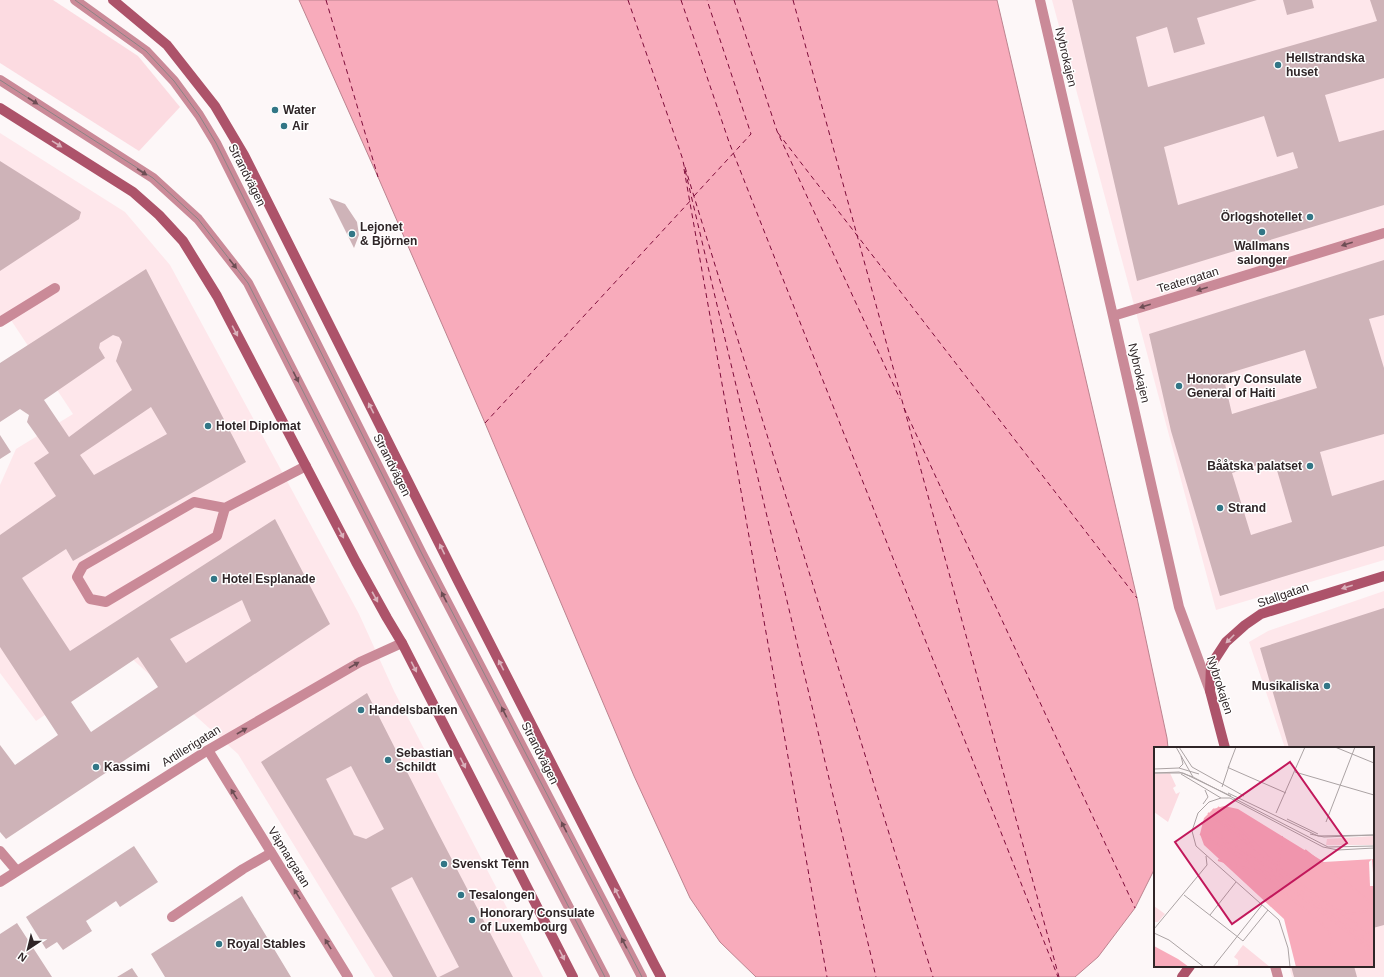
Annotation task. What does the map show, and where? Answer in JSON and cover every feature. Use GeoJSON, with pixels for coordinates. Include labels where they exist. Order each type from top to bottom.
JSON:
{"type":"FeatureCollection","features":[{"type":"Feature","properties":{"kind":"street","name":"Strandvägen"},"geometry":{"type":"LineString","coordinates":[[74,0],[146,51],[174,81],[199,115],[216,143],[431,572],[642,977]]}},
{"type":"Feature","properties":{"kind":"street","name":"Strandvägen"},"geometry":{"type":"LineString","coordinates":[[113,0],[167,45],[215,106],[244,156],[458,581],[662,977]]}},
{"type":"Feature","properties":{"kind":"street","name":"Nybrokajen"},"geometry":{"type":"LineString","coordinates":[[1040,0],[1179,607],[1210,691],[1225,747]]}},
{"type":"Feature","properties":{"kind":"street"},"geometry":{"type":"LineString","coordinates":[[0,80],[153,178],[198,219],[248,283],[400,582],[605,977]]}},
{"type":"Feature","properties":{"kind":"street"},"geometry":{"type":"LineString","coordinates":[[0,108],[133,192],[159,215],[183,241],[217,296],[374,596],[402,643],[574,977]]}},
{"type":"Feature","properties":{"kind":"street","name":"Teatergatan"},"geometry":{"type":"LineString","coordinates":[[1113,316],[1384,233]]}},
{"type":"Feature","properties":{"kind":"street"},"geometry":{"type":"LineString","coordinates":[[0,322],[55,288]]}},
{"type":"Feature","properties":{"kind":"street"},"geometry":{"type":"LineString","coordinates":[[225,508],[217,536],[106,602],[90,600],[76,577],[83,566],[194,502],[225,508],[306,466]]}},
{"type":"Feature","properties":{"kind":"street","name":"Stallgatan"},"geometry":{"type":"LineString","coordinates":[[1210,691],[1211,665],[1226,642],[1245,625],[1261,614],[1384,576]]}},
{"type":"Feature","properties":{"kind":"street","name":"Artillerigatan"},"geometry":{"type":"LineString","coordinates":[[0,882],[208,750],[360,662],[402,643]]}},
{"type":"Feature","properties":{"kind":"street","name":"Väpnargatan"},"geometry":{"type":"LineString","coordinates":[[208,750],[348,977]]}},
{"type":"Feature","properties":{"kind":"street"},"geometry":{"type":"LineString","coordinates":[[0,851],[17,871]]}},
{"type":"Feature","properties":{"kind":"street"},"geometry":{"type":"LineString","coordinates":[[172,917],[243,869],[271,853]]}},
{"type":"Feature","properties":{"kind":"street"},"geometry":{"type":"LineString","coordinates":[[1182,977],[1189,967]]}},
{"type":"Feature","properties":{"kind":"street"},"geometry":{"type":"LineString","coordinates":[[1275,967],[1278,977]]}},
{"type":"Feature","properties":{"kind":"shaded area"},"geometry":{"type":"Polygon","coordinates":[[[0,0],[53,0],[138,56],[180,107],[139,151],[0,63],[0,0]]]}},
{"type":"Feature","properties":{"kind":"shaded area"},"geometry":{"type":"Polygon","coordinates":[[[299,0],[997,0],[1137,598],[1167,738],[1168,747],[1154,747],[1154,870],[1135,908],[1098,957],[1075,977],[756,977],[720,942],[690,898],[634,776],[485,423],[299,0]]]}},
{"type":"Feature","properties":{"kind":"shaded area"},"geometry":{"type":"Polygon","coordinates":[[[1052,0],[1384,0],[1384,560],[1216,610],[1052,0]]]}},
{"type":"Feature","properties":{"kind":"shaded area"},"geometry":{"type":"Polygon","coordinates":[[[0,133],[125,212],[170,265],[359,614],[394,691],[543,977],[375,977],[238,754],[130,657],[36,721],[0,673],[0,485],[16,449],[73,414],[9,317],[0,323],[0,133]]]}},
{"type":"Feature","properties":{"kind":"shaded area","name":"Musikaliska"},"geometry":{"type":"Polygon","coordinates":[[[1384,591],[1384,977],[1292,977],[1289,967],[1374,967],[1374,747],[1285,747],[1249,642],[1268,631],[1384,591]]]}},
{"type":"Feature","properties":{"kind":"building"},"geometry":{"type":"Polygon","coordinates":[[[1072,0],[1257,0],[1197,18],[1205,44],[1174,53],[1167,27],[1136,37],[1148,87],[1377,21],[1370,0],[1384,0],[1384,78],[1325,95],[1339,142],[1384,130],[1384,205],[1137,281],[1072,0]],[[1264,116],[1164,147],[1178,205],[1298,168],[1293,152],[1277,157],[1264,116]]]}},
{"type":"Feature","properties":{"kind":"building","name":"Hellstrandska huset"},"geometry":{"type":"Polygon","coordinates":[[[1283,0],[1312,0],[1314,8],[1287,15],[1283,0]]]}},
{"type":"Feature","properties":{"kind":"building"},"geometry":{"type":"Polygon","coordinates":[[[0,161],[81,212],[79,219],[0,271],[0,161]]]}},
{"type":"Feature","properties":{"kind":"building"},"geometry":{"type":"Polygon","coordinates":[[[329,198],[345,204],[357,222],[359,235],[354,248],[329,198]]]}},
{"type":"Feature","properties":{"kind":"building"},"geometry":{"type":"Polygon","coordinates":[[[1384,260],[1384,315],[1369,319],[1384,368],[1384,434],[1320,452],[1332,496],[1384,480],[1384,546],[1220,596],[1171,431],[1149,334],[1384,260]],[[1305,350],[1223,375],[1232,414],[1317,388],[1305,350]],[[1274,460],[1232,473],[1251,535],[1292,522],[1274,460]]]}},
{"type":"Feature","properties":{"kind":"building"},"geometry":{"type":"Polygon","coordinates":[[[146,269],[246,462],[73,561],[66,549],[22,578],[70,651],[275,519],[330,624],[6,839],[0,832],[0,745],[15,765],[58,735],[0,647],[0,535],[56,496],[34,463],[49,453],[27,422],[29,415],[20,409],[0,422],[0,363],[146,269]],[[113,335],[100,343],[99,348],[105,358],[44,400],[69,437],[132,390],[116,361],[122,342],[119,337],[113,335]],[[151,407],[80,455],[94,475],[167,434],[151,407]],[[242,600],[170,639],[186,663],[251,621],[242,600]],[[138,657],[71,702],[91,732],[158,687],[138,657]]]}},
{"type":"Feature","properties":{"kind":"building"},"geometry":{"type":"Polygon","coordinates":[[[0,435],[11,452],[0,459],[0,435]]]}},
{"type":"Feature","properties":{"kind":"building","name":"Musikaliska"},"geometry":{"type":"Polygon","coordinates":[[[1384,608],[1384,925],[1374,928],[1374,747],[1289,747],[1260,648],[1384,608]]]}},
{"type":"Feature","properties":{"kind":"building"},"geometry":{"type":"Polygon","coordinates":[[[367,693],[513,977],[439,977],[459,967],[412,877],[391,888],[437,977],[393,977],[261,762],[367,693]],[[351,766],[326,779],[354,835],[366,839],[384,829],[351,766]]]}},
{"type":"Feature","properties":{"kind":"building"},"geometry":{"type":"Polygon","coordinates":[[[134,846],[158,882],[120,907],[116,901],[86,921],[92,931],[63,950],[57,942],[46,949],[26,917],[134,846]]]}},
{"type":"Feature","properties":{"kind":"building","name":"Royal Stables"},"geometry":{"type":"Polygon","coordinates":[[[242,896],[291,977],[165,977],[151,954],[242,896]]]}},
{"type":"Feature","properties":{"kind":"building"},"geometry":{"type":"Polygon","coordinates":[[[17,923],[52,977],[0,977],[0,934],[17,923]]]}},
{"type":"Feature","properties":{"kind":"building"},"geometry":{"type":"Polygon","coordinates":[[[1291,967],[1354,967],[1357,977],[1294,977],[1291,967]]]}},
{"type":"Feature","properties":{"kind":"building"},"geometry":{"type":"Polygon","coordinates":[[[132,968],[138,977],[117,977],[132,968]]]}},
{"type":"Feature","properties":{"kind":"ferry route"},"geometry":{"type":"LineString","coordinates":[[326,0],[378,177]]}},
{"type":"Feature","properties":{"kind":"ferry route"},"geometry":{"type":"LineString","coordinates":[[628,0],[682,157],[876,977]]}},
{"type":"Feature","properties":{"kind":"ferry route"},"geometry":{"type":"LineString","coordinates":[[681,0],[729,142],[1058,977]]}},
{"type":"Feature","properties":{"kind":"ferry route"},"geometry":{"type":"LineString","coordinates":[[694,196],[751,134],[707,0]]}},
{"type":"Feature","properties":{"kind":"ferry route"},"geometry":{"type":"LineString","coordinates":[[734,0],[777,131],[900,399]]}},
{"type":"Feature","properties":{"kind":"ferry route"},"geometry":{"type":"LineString","coordinates":[[793,0],[1059,977]]}},
{"type":"Feature","properties":{"kind":"ferry route"},"geometry":{"type":"LineString","coordinates":[[778,133],[1137,598]]}},
{"type":"Feature","properties":{"kind":"ferry route"},"geometry":{"type":"LineString","coordinates":[[685,167],[933,977]]}},
{"type":"Feature","properties":{"kind":"ferry route"},"geometry":{"type":"LineString","coordinates":[[684,169],[827,977]]}},
{"type":"Feature","properties":{"kind":"ferry route"},"geometry":{"type":"LineString","coordinates":[[485,423],[692,199]]}},
{"type":"Feature","properties":{"kind":"ferry route"},"geometry":{"type":"LineString","coordinates":[[904,408],[1135,908]]}},
{"type":"Feature","properties":{"kind":"tram line"},"geometry":{"type":"LineString","coordinates":[[75,0],[146,51],[174,81],[199,115],[216,143],[422,554],[642,977]]}},
{"type":"Feature","properties":{"kind":"tram line"},"geometry":{"type":"LineString","coordinates":[[0,80],[153,178],[198,219],[248,283],[400,582],[605,977]]}},
{"type":"Feature","properties":{"kind":"place","name":"Hellstrandska huset"},"geometry":{"type":"Point","coordinates":[1278,65]}},
{"type":"Feature","properties":{"kind":"place","name":"Water"},"geometry":{"type":"Point","coordinates":[275,110]}},
{"type":"Feature","properties":{"kind":"place","name":"Air"},"geometry":{"type":"Point","coordinates":[284,126]}},
{"type":"Feature","properties":{"kind":"place","name":"Örlogshotellet"},"geometry":{"type":"Point","coordinates":[1310,217]}},
{"type":"Feature","properties":{"kind":"place","name":"Wallmans salonger"},"geometry":{"type":"Point","coordinates":[1262,232]}},
{"type":"Feature","properties":{"kind":"place","name":"Lejonet & Björnen"},"geometry":{"type":"Point","coordinates":[352,234]}},
{"type":"Feature","properties":{"kind":"place","name":"Honorary Consulate General of Haiti"},"geometry":{"type":"Point","coordinates":[1179,386]}},
{"type":"Feature","properties":{"kind":"place","name":"Hotel Diplomat"},"geometry":{"type":"Point","coordinates":[208,426]}},
{"type":"Feature","properties":{"kind":"place","name":"Bååtska palatset"},"geometry":{"type":"Point","coordinates":[1310,466]}},
{"type":"Feature","properties":{"kind":"place","name":"Strand"},"geometry":{"type":"Point","coordinates":[1220,508]}},
{"type":"Feature","properties":{"kind":"place","name":"Hotel Esplanade"},"geometry":{"type":"Point","coordinates":[214,579]}},
{"type":"Feature","properties":{"kind":"place","name":"Musikaliska"},"geometry":{"type":"Point","coordinates":[1327,686]}},
{"type":"Feature","properties":{"kind":"place","name":"Handelsbanken"},"geometry":{"type":"Point","coordinates":[361,710]}},
{"type":"Feature","properties":{"kind":"place","name":"Sebastian Schildt"},"geometry":{"type":"Point","coordinates":[388,760]}},
{"type":"Feature","properties":{"kind":"place","name":"Kassimi"},"geometry":{"type":"Point","coordinates":[96,767]}},
{"type":"Feature","properties":{"kind":"place","name":"Svenskt Tenn"},"geometry":{"type":"Point","coordinates":[444,864]}},
{"type":"Feature","properties":{"kind":"place","name":"Tesalongen"},"geometry":{"type":"Point","coordinates":[461,895]}},
{"type":"Feature","properties":{"kind":"place","name":"Honorary Consulate of Luxembourg"},"geometry":{"type":"Point","coordinates":[472,920]}},
{"type":"Feature","properties":{"kind":"place","name":"Royal Stables"},"geometry":{"type":"Point","coordinates":[219,944]}}]}
